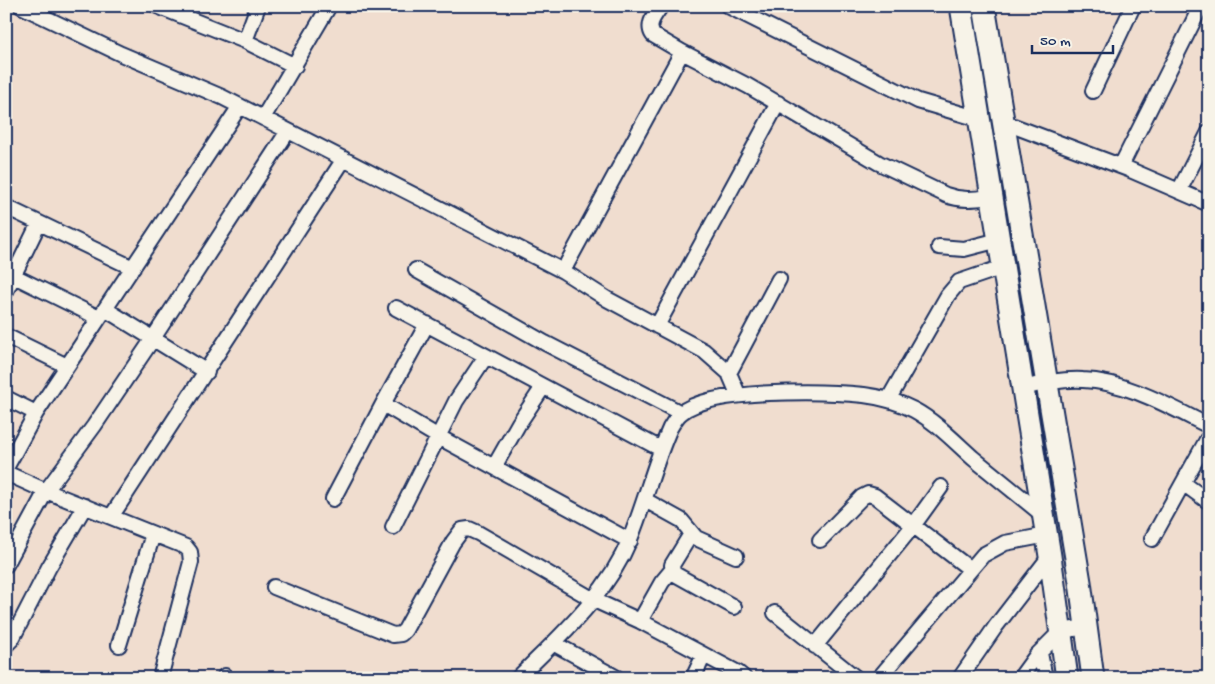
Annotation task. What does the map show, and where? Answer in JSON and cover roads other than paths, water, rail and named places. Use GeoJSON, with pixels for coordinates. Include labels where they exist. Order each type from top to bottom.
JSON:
{"type":"FeatureCollection","features":[{"type":"Feature","properties":{"kind":"highway"},"geometry":{"type":"LineString","coordinates":[[961,6],[1050,556],[1067,678]]}},
{"type":"Feature","properties":{"kind":"highway"},"geometry":{"type":"LineString","coordinates":[[984,6],[1047,382],[1093,678]]}},
{"type":"Feature","properties":{"kind":"street"},"geometry":{"type":"LineString","coordinates":[[21,6],[121,54],[222,96],[563,271],[607,299],[704,351],[728,373],[738,394]]}},
{"type":"Feature","properties":{"kind":"street"},"geometry":{"type":"LineString","coordinates":[[157,6],[173,9],[295,66]]}},
{"type":"Feature","properties":{"kind":"street"},"geometry":{"type":"LineString","coordinates":[[245,42],[258,6]]}},
{"type":"Feature","properties":{"kind":"street"},"geometry":{"type":"LineString","coordinates":[[263,118],[329,6]]}},
{"type":"Feature","properties":{"kind":"street"},"geometry":{"type":"LineString","coordinates":[[661,6],[650,26],[652,35],[778,103],[879,163],[946,196],[958,200],[992,198]]}},
{"type":"Feature","properties":{"kind":"street"},"geometry":{"type":"LineString","coordinates":[[728,6],[918,101],[979,119]]}},
{"type":"Feature","properties":{"kind":"street"},"geometry":{"type":"LineString","coordinates":[[994,67],[996,6]]}},
{"type":"Feature","properties":{"kind":"street"},"geometry":{"type":"LineString","coordinates":[[1093,91],[1133,6]]}},
{"type":"Feature","properties":{"kind":"street"},"geometry":{"type":"LineString","coordinates":[[1121,166],[1201,6]]}},
{"type":"Feature","properties":{"kind":"street"},"geometry":{"type":"LineString","coordinates":[[563,271],[682,52]]}},
{"type":"Feature","properties":{"kind":"street"},"geometry":{"type":"LineString","coordinates":[[657,326],[778,103]]}},
{"type":"Feature","properties":{"kind":"street"},"geometry":{"type":"LineString","coordinates":[[6,468],[36,412],[240,106]]}},
{"type":"Feature","properties":{"kind":"street"},"geometry":{"type":"LineString","coordinates":[[1003,122],[1121,166],[1209,204]]}},
{"type":"Feature","properties":{"kind":"street"},"geometry":{"type":"LineString","coordinates":[[6,564],[46,491],[94,426],[152,340],[288,131]]}},
{"type":"Feature","properties":{"kind":"street"},"geometry":{"type":"LineString","coordinates":[[1179,191],[1209,132]]}},
{"type":"Feature","properties":{"kind":"street"},"geometry":{"type":"LineString","coordinates":[[110,517],[207,372],[344,159]]}},
{"type":"Feature","properties":{"kind":"street"},"geometry":{"type":"LineString","coordinates":[[6,207],[133,268]]}},
{"type":"Feature","properties":{"kind":"street"},"geometry":{"type":"LineString","coordinates":[[6,291],[39,223]]}},
{"type":"Feature","properties":{"kind":"street"},"geometry":{"type":"LineString","coordinates":[[939,247],[964,249],[999,240]]}},
{"type":"Feature","properties":{"kind":"street"},"geometry":{"type":"LineString","coordinates":[[888,400],[955,287],[965,280],[1003,267]]}},
{"type":"Feature","properties":{"kind":"street"},"geometry":{"type":"LineString","coordinates":[[416,270],[544,343],[681,413]]}},
{"type":"Feature","properties":{"kind":"street"},"geometry":{"type":"LineString","coordinates":[[14,276],[102,314],[207,372]]}},
{"type":"Feature","properties":{"kind":"street"},"geometry":{"type":"LineString","coordinates":[[728,373],[779,279]]}},
{"type":"Feature","properties":{"kind":"street"},"geometry":{"type":"LineString","coordinates":[[396,308],[662,449]]}},
{"type":"Feature","properties":{"kind":"street"},"geometry":{"type":"LineString","coordinates":[[333,499],[427,324]]}},
{"type":"Feature","properties":{"kind":"street"},"geometry":{"type":"LineString","coordinates":[[6,336],[67,366]]}},
{"type":"Feature","properties":{"kind":"street"},"geometry":{"type":"LineString","coordinates":[[393,527],[437,436],[464,388],[486,356]]}},
{"type":"Feature","properties":{"kind":"street"},"geometry":{"type":"LineString","coordinates":[[1023,388],[1047,382],[1083,380],[1118,386],[1166,405],[1208,436],[1152,539]]}},
{"type":"Feature","properties":{"kind":"street"},"geometry":{"type":"LineString","coordinates":[[494,467],[543,387]]}},
{"type":"Feature","properties":{"kind":"street"},"geometry":{"type":"LineString","coordinates":[[518,678],[594,600],[612,572],[630,541],[670,428],[681,413],[708,401],[738,394],[828,392],[865,395],[888,400],[913,409],[928,418],[983,466],[1045,525],[992,548],[982,555],[879,678]]}},
{"type":"Feature","properties":{"kind":"street"},"geometry":{"type":"LineString","coordinates":[[6,398],[36,412]]}},
{"type":"Feature","properties":{"kind":"street"},"geometry":{"type":"LineString","coordinates":[[383,404],[437,436],[630,541]]}},
{"type":"Feature","properties":{"kind":"street"},"geometry":{"type":"LineString","coordinates":[[6,473],[186,547],[190,552],[191,556],[160,678]]}},
{"type":"Feature","properties":{"kind":"street"},"geometry":{"type":"LineString","coordinates":[[1183,483],[1209,502]]}},
{"type":"Feature","properties":{"kind":"street"},"geometry":{"type":"LineString","coordinates":[[815,646],[913,526],[941,487]]}},
{"type":"Feature","properties":{"kind":"street"},"geometry":{"type":"LineString","coordinates":[[820,540],[862,497],[868,494],[875,496],[970,569]]}},
{"type":"Feature","properties":{"kind":"street"},"geometry":{"type":"LineString","coordinates":[[645,500],[681,520],[696,538],[736,556]]}},
{"type":"Feature","properties":{"kind":"street"},"geometry":{"type":"LineString","coordinates":[[6,645],[12,639],[49,567],[85,506]]}},
{"type":"Feature","properties":{"kind":"street"},"geometry":{"type":"LineString","coordinates":[[274,588],[393,635],[401,634],[405,630],[453,542],[462,530],[469,529],[594,600],[640,621],[744,678]]}},
{"type":"Feature","properties":{"kind":"street"},"geometry":{"type":"LineString","coordinates":[[119,645],[153,534]]}},
{"type":"Feature","properties":{"kind":"street"},"geometry":{"type":"LineString","coordinates":[[640,621],[662,582],[672,570],[672,565],[691,534]]}},
{"type":"Feature","properties":{"kind":"street"},"geometry":{"type":"LineString","coordinates":[[960,678],[996,626],[1050,556]]}},
{"type":"Feature","properties":{"kind":"street"},"geometry":{"type":"LineString","coordinates":[[672,570],[676,576],[734,607]]}},
{"type":"Feature","properties":{"kind":"street"},"geometry":{"type":"LineString","coordinates":[[775,613],[856,678]]}},
{"type":"Feature","properties":{"kind":"street"},"geometry":{"type":"LineString","coordinates":[[1020,678],[1061,631],[1086,627]]}},
{"type":"Feature","properties":{"kind":"street"},"geometry":{"type":"LineString","coordinates":[[553,643],[617,678]]}},
{"type":"Feature","properties":{"kind":"street"},"geometry":{"type":"LineString","coordinates":[[1040,653],[1045,678]]}},
{"type":"Feature","properties":{"kind":"street"},"geometry":{"type":"LineString","coordinates":[[693,678],[704,655]]}}]}
